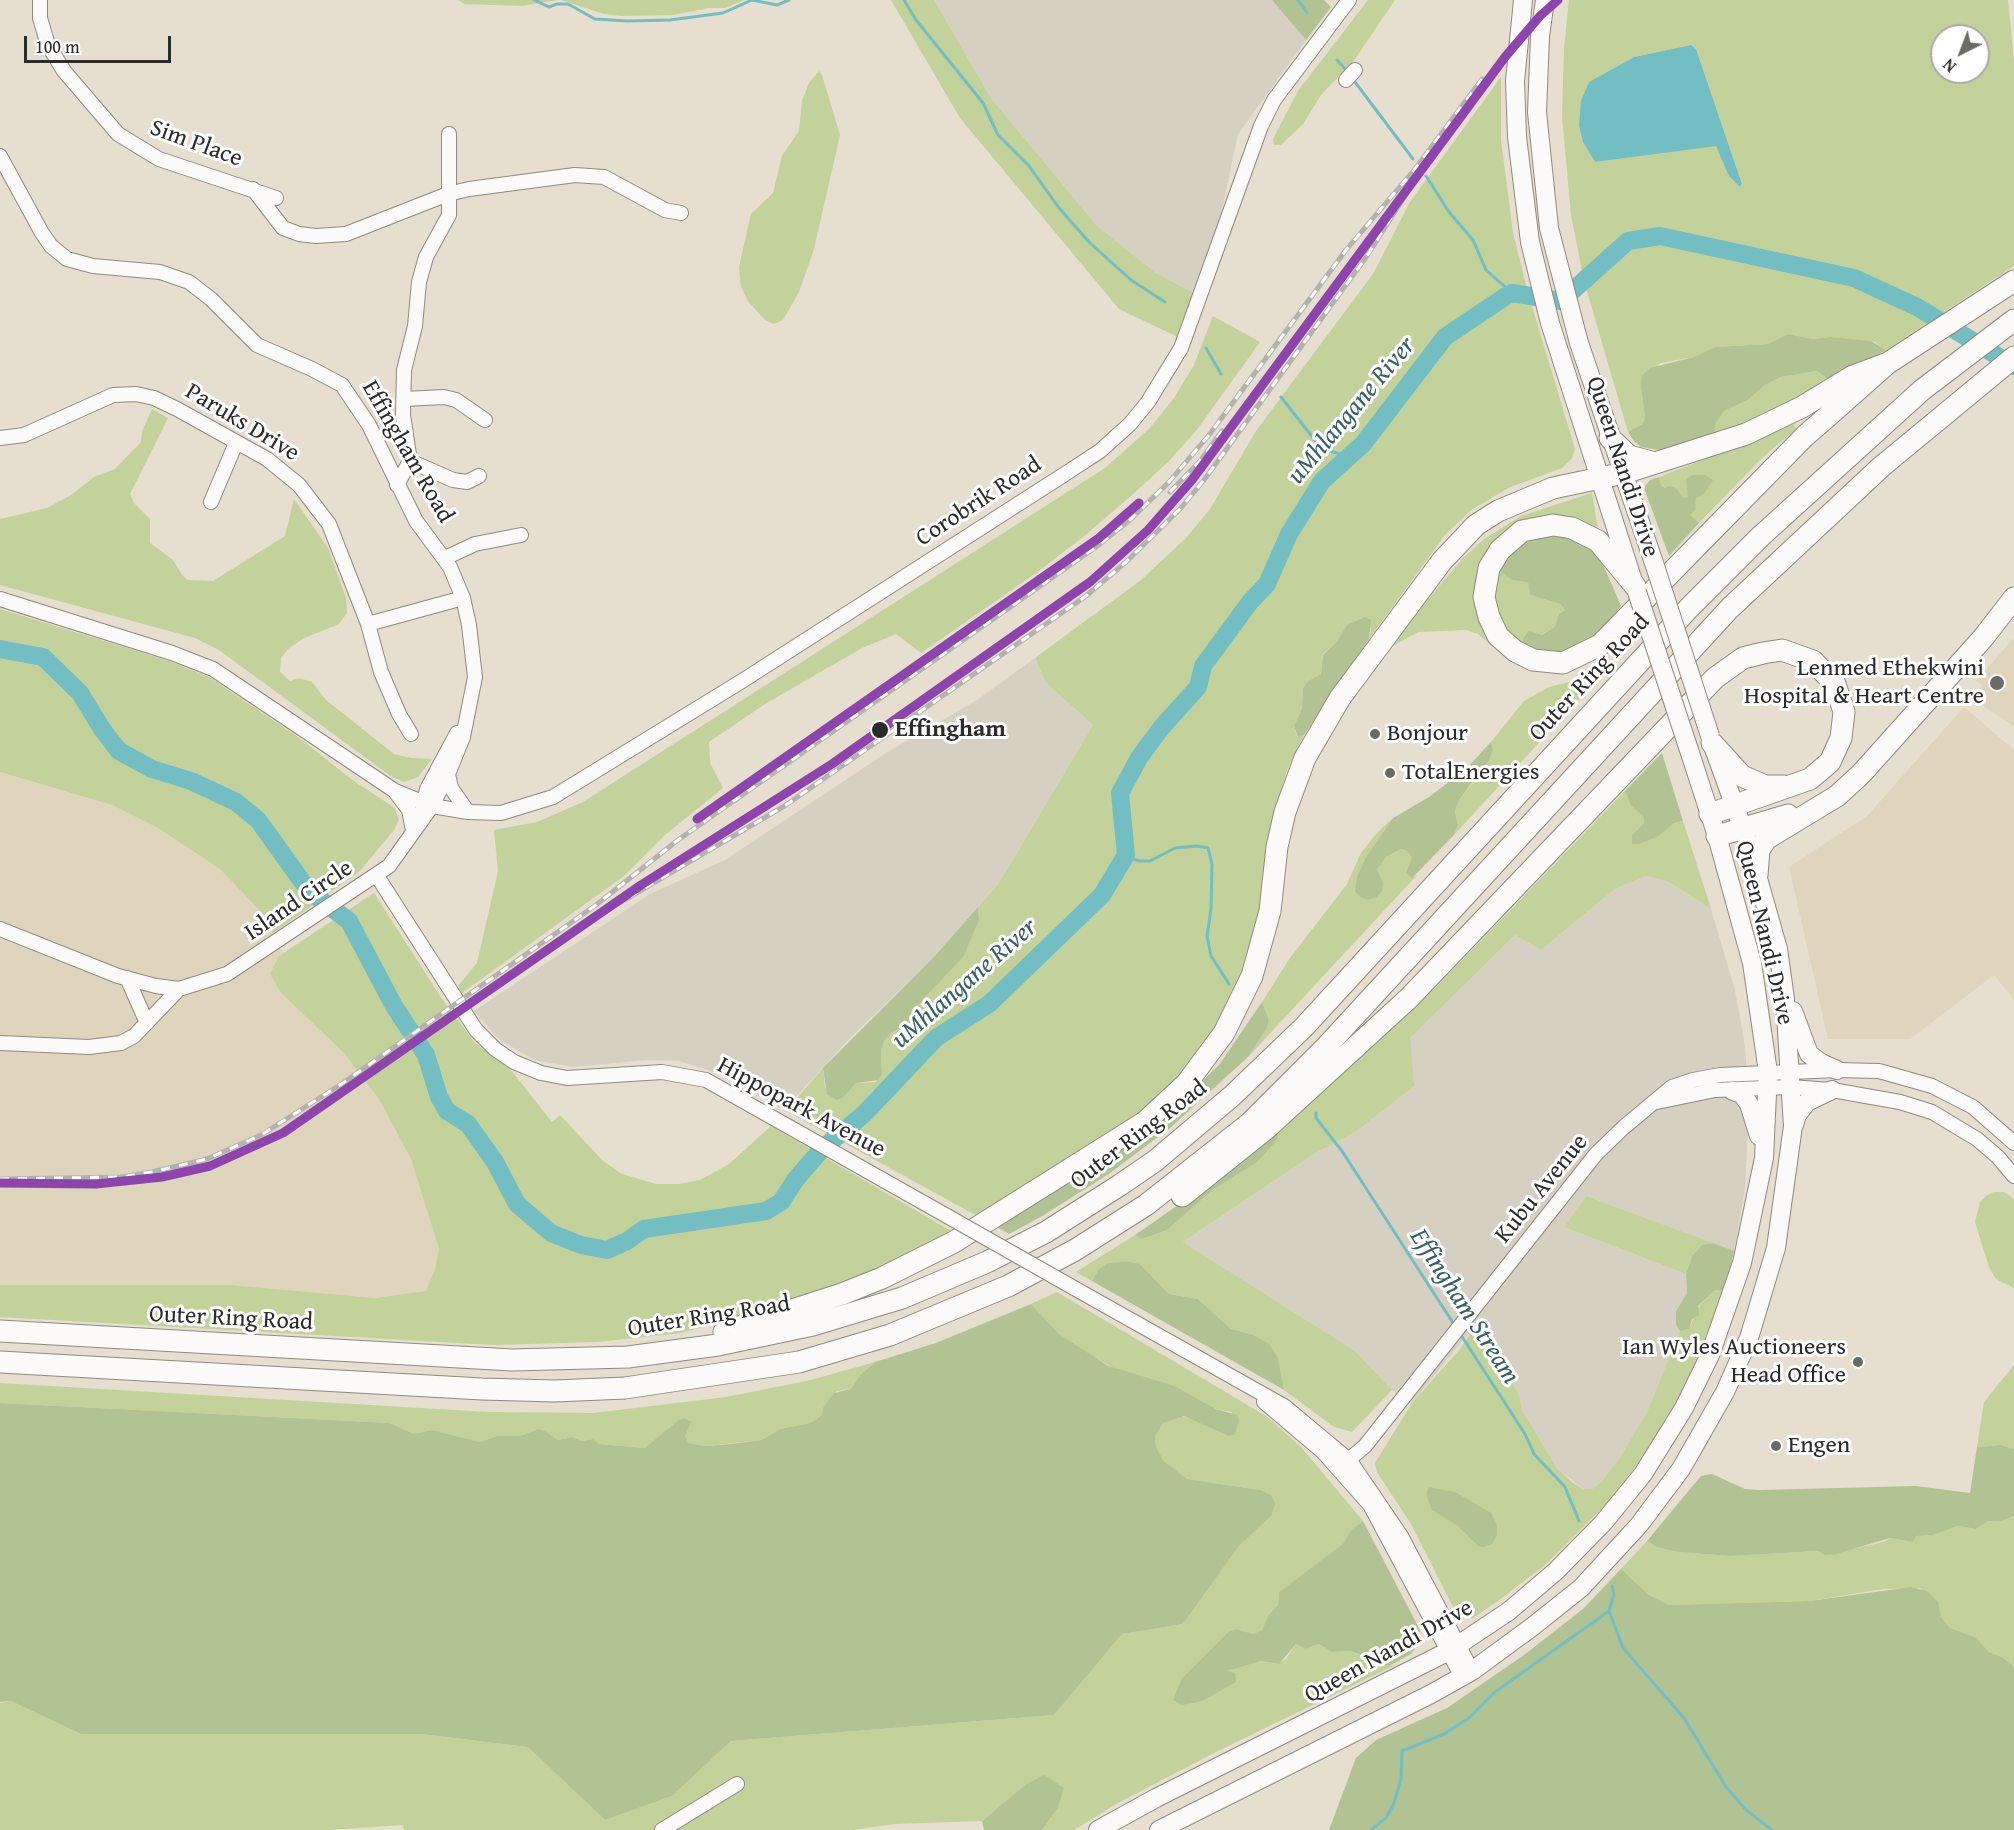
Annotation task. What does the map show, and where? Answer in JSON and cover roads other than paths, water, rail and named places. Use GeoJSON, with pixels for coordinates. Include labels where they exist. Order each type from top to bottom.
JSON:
{"type":"FeatureCollection","features":[{"type":"Feature","properties":{"kind":"highway"},"geometry":{"type":"LineString","coordinates":[[1636,589],[1598,541],[1572,528],[1553,525],[1522,531],[1500,550],[1489,568],[1484,597],[1493,627],[1515,651],[1533,660],[1553,664],[1584,655],[1600,645],[1620,626],[1805,436],[1893,360],[2014,281]]}},
{"type":"Feature","properties":{"kind":"highway","name":"Outer Ring Road"},"geometry":{"type":"LineString","coordinates":[[0,1331],[512,1360],[628,1357],[748,1340],[813,1325],[902,1298],[967,1272],[1046,1232],[1155,1161],[1232,1096],[1304,1027],[1689,608],[1753,543],[1922,390],[2010,322]]}},
{"type":"Feature","properties":{"kind":"highway"},"geometry":{"type":"LineString","coordinates":[[799,1362],[899,1332],[1008,1286],[1116,1225],[1214,1153],[1250,1123],[1324,1049],[1730,608],[1829,513],[1948,409],[2014,357]]}},
{"type":"Feature","properties":{"kind":"highway"},"geometry":{"type":"LineString","coordinates":[[628,1357],[761,1322],[882,1278],[954,1242],[1145,1122],[1186,1084],[1224,1033],[1252,976],[1270,911],[1277,847],[1285,812],[1305,758],[1340,699],[1442,561],[1476,525],[1522,500],[1553,488],[1624,473],[1746,434],[1802,407],[1853,376],[1893,360]]}},
{"type":"Feature","properties":{"kind":"highway"},"geometry":{"type":"LineString","coordinates":[[1610,438],[1629,456],[1656,464]]}},
{"type":"Feature","properties":{"kind":"highway"},"geometry":{"type":"LineString","coordinates":[[1757,875],[1761,845],[1774,832],[1790,825],[1804,814],[1837,796],[1861,774],[1983,638],[2014,598]]}},
{"type":"Feature","properties":{"kind":"highway"},"geometry":{"type":"LineString","coordinates":[[0,1362],[555,1391],[676,1382],[856,1353],[963,1317],[1033,1286],[1139,1226],[1195,1186],[1267,1128],[1409,998],[1715,678],[1743,658],[1782,650],[1813,661],[1825,670],[1840,697],[1844,726],[1837,750],[1819,772],[1793,786],[1710,814]]}},
{"type":"Feature","properties":{"kind":"highway"},"geometry":{"type":"LineString","coordinates":[[1711,739],[1732,769],[1752,782],[1765,786],[1793,786]]}},
{"type":"Feature","properties":{"kind":"highway"},"geometry":{"type":"LineString","coordinates":[[1717,836],[1788,815],[1804,814]]}},
{"type":"Feature","properties":{"kind":"main road","name":"Queen Nandi Drive"},"geometry":{"type":"LineString","coordinates":[[1098,1830],[1156,1798],[1454,1648],[1529,1594],[1584,1544],[1636,1482],[1663,1443],[1699,1380],[1722,1325],[1743,1263],[1764,1158],[1767,1080],[1752,963],[1717,836],[1537,279],[1521,189],[1515,81],[1523,0]]}},
{"type":"Feature","properties":{"kind":"main road","name":"Queen Nandi Drive"},"geometry":{"type":"LineString","coordinates":[[1159,1830],[1467,1674],[1593,1576],[1639,1525],[1690,1455],[1725,1392],[1749,1338],[1765,1292],[1776,1248],[1793,1126],[1785,999],[1778,949],[1743,829],[1579,343],[1549,228],[1537,112],[1540,36],[1545,0]]}},
{"type":"Feature","properties":{"kind":"main road"},"geometry":{"type":"LineString","coordinates":[[1785,999],[1793,1012],[1802,1041],[1809,1054],[1837,1070]]}},
{"type":"Feature","properties":{"kind":"main road"},"geometry":{"type":"LineString","coordinates":[[1793,1126],[1797,1114],[1807,1102],[1832,1090]]}},
{"type":"Feature","properties":{"kind":"main road"},"geometry":{"type":"LineString","coordinates":[[1733,1091],[1742,1094],[1753,1112],[1764,1158]]}},
{"type":"Feature","properties":{"kind":"street","name":"Sim Place"},"geometry":{"type":"LineString","coordinates":[[40,0],[40,18],[48,45],[64,70],[118,134],[159,159],[276,198]]}},
{"type":"Feature","properties":{"kind":"street","name":"Corobrik Road"},"geometry":{"type":"LineString","coordinates":[[394,791],[427,805],[468,812],[501,813],[553,797],[742,681],[1100,451],[1130,424],[1148,402],[1181,348],[1258,135],[1274,100],[1349,0]]}},
{"type":"Feature","properties":{"kind":"street"},"geometry":{"type":"LineString","coordinates":[[397,485],[410,461],[403,416],[404,370],[415,326],[420,275],[426,257],[449,215],[449,134]]}},
{"type":"Feature","properties":{"kind":"street","name":"Effingham Road"},"geometry":{"type":"LineString","coordinates":[[0,156],[42,233],[51,246],[67,258],[93,266],[160,272],[189,282],[211,299],[257,345],[342,385],[360,408],[416,521],[445,558],[463,598],[472,646],[475,677],[463,737],[448,774],[427,805]]}},
{"type":"Feature","properties":{"kind":"street"},"geometry":{"type":"LineString","coordinates":[[253,189],[283,228],[299,234],[316,236],[346,234],[448,194],[562,176],[595,175],[612,180],[665,210],[681,213]]}},
{"type":"Feature","properties":{"kind":"street","name":"Paruks Drive"},"geometry":{"type":"LineString","coordinates":[[0,438],[24,435],[113,395],[136,394],[154,398],[177,409],[267,459],[291,477],[322,512],[336,538],[368,624],[381,672],[399,714],[411,735]]}},
{"type":"Feature","properties":{"kind":"street"},"geometry":{"type":"LineString","coordinates":[[404,399],[444,396],[456,400],[485,420]]}},
{"type":"Feature","properties":{"kind":"street"},"geometry":{"type":"LineString","coordinates":[[211,501],[236,443]]}},
{"type":"Feature","properties":{"kind":"street"},"geometry":{"type":"LineString","coordinates":[[410,461],[453,480],[467,482],[479,476]]}},
{"type":"Feature","properties":{"kind":"street"},"geometry":{"type":"LineString","coordinates":[[445,558],[476,544],[521,535]]}},
{"type":"Feature","properties":{"kind":"street"},"geometry":{"type":"LineString","coordinates":[[368,624],[463,598]]}},
{"type":"Feature","properties":{"kind":"street"},"geometry":{"type":"LineString","coordinates":[[0,599],[172,653],[213,669],[394,791],[417,825]]}},
{"type":"Feature","properties":{"kind":"street","name":"Effingham Road"},"geometry":{"type":"LineString","coordinates":[[427,805],[438,768],[467,716]]}},
{"type":"Feature","properties":{"kind":"street"},"geometry":{"type":"LineString","coordinates":[[448,774],[451,788],[468,812]]}},
{"type":"Feature","properties":{"kind":"street","name":"Island Circle"},"geometry":{"type":"LineString","coordinates":[[0,929],[127,978],[178,989],[227,974],[377,876],[389,866],[417,825],[427,805]]}},
{"type":"Feature","properties":{"kind":"street","name":"Hippopark Avenue"},"geometry":{"type":"LineString","coordinates":[[377,876],[472,1025],[485,1040],[514,1062],[567,1078],[641,1072],[684,1074],[722,1088],[1292,1413],[1345,1465],[1454,1648],[1467,1674]]}},
{"type":"Feature","properties":{"kind":"street"},"geometry":{"type":"LineString","coordinates":[[127,978],[147,1023]]}},
{"type":"Feature","properties":{"kind":"street"},"geometry":{"type":"LineString","coordinates":[[0,1043],[109,1046],[134,1036],[178,989]]}},
{"type":"Feature","properties":{"kind":"street"},"geometry":{"type":"LineString","coordinates":[[1767,1080],[1790,1079],[1837,1070],[1878,1071],[1932,1086],[1973,1107],[2014,1143]]}},
{"type":"Feature","properties":{"kind":"street"},"geometry":{"type":"LineString","coordinates":[[1790,1079],[1832,1090],[1900,1102],[1932,1112],[1977,1139],[1998,1157],[2014,1176]]}},
{"type":"Feature","properties":{"kind":"street","name":"Kubu Avenue"},"geometry":{"type":"LineString","coordinates":[[1345,1465],[1448,1341],[1596,1155],[1624,1127],[1657,1102],[1672,1087],[1693,1080],[1767,1080]]}},
{"type":"Feature","properties":{"kind":"street","name":"Kubu Avenue"},"geometry":{"type":"LineString","coordinates":[[1657,1102],[1715,1090],[1733,1091],[1767,1080]]}},
{"type":"Feature","properties":{"kind":"street"},"geometry":{"type":"LineString","coordinates":[[662,1830],[737,1784]]}},
{"type":"Feature","properties":{"kind":"water"},"geometry":{"type":"Polygon","coordinates":[[[1691,45],[1696,49],[1742,184],[1740,187],[1729,176],[1716,146],[1595,162],[1583,142],[1579,126],[1581,101],[1589,82],[1634,57],[1691,45]]]}},
{"type":"Feature","properties":{"kind":"waterway"},"geometry":{"type":"LineString","coordinates":[[534,0],[549,7],[568,4],[595,19],[627,21],[670,20],[723,13],[752,0]]}},
{"type":"Feature","properties":{"kind":"waterway"},"geometry":{"type":"LineString","coordinates":[[752,0],[777,5],[789,0]]}},
{"type":"Feature","properties":{"kind":"waterway"},"geometry":{"type":"LineString","coordinates":[[904,0],[916,20],[983,103],[998,135],[1029,166],[1059,208],[1090,243],[1131,280],[1165,302]]}},
{"type":"Feature","properties":{"kind":"waterway"},"geometry":{"type":"LineString","coordinates":[[1298,0],[1307,13]]}},
{"type":"Feature","properties":{"kind":"waterway"},"geometry":{"type":"LineString","coordinates":[[1337,60],[1348,72]]}},
{"type":"Feature","properties":{"kind":"waterway"},"geometry":{"type":"LineString","coordinates":[[1352,78],[1413,159]]}},
{"type":"Feature","properties":{"kind":"waterway"},"geometry":{"type":"LineString","coordinates":[[1426,176],[1449,212],[1473,240],[1486,270],[1512,293]]}},
{"type":"Feature","properties":{"kind":"waterway","name":"uMhlangane River"},"geometry":{"type":"LineString","coordinates":[[0,649],[43,657],[80,693],[102,729],[119,751],[152,769],[191,781],[236,802],[258,820],[309,891],[349,921],[394,1006],[426,1055],[439,1097],[447,1111],[468,1124],[495,1162],[517,1204],[551,1233],[581,1245],[607,1250],[627,1241],[644,1229],[766,1211],[781,1202],[796,1179],[822,1149],[864,1114],[936,1038],[989,1004],[1102,895],[1126,855],[1120,793],[1139,758],[1161,728],[1198,687],[1203,666],[1250,602],[1267,584],[1289,534],[1322,481],[1363,444],[1445,337],[1506,296],[1512,293],[1561,301],[1628,241],[1660,236],[1854,278],[1917,307],[2014,366]]}},
{"type":"Feature","properties":{"kind":"waterway"},"geometry":{"type":"LineString","coordinates":[[1206,348],[1221,374]]}},
{"type":"Feature","properties":{"kind":"waterway"},"geometry":{"type":"LineString","coordinates":[[1281,397],[1321,448],[1343,455],[1359,447]]}},
{"type":"Feature","properties":{"kind":"waterway","name":"Effingham Stream"},"geometry":{"type":"LineString","coordinates":[[1125,841],[1128,858],[1140,861],[1150,861],[1175,848],[1197,846],[1208,848],[1212,864],[1211,909],[1207,936],[1211,956],[1229,984]]}},
{"type":"Feature","properties":{"kind":"waterway","name":"Effingham Stream"},"geometry":{"type":"LineString","coordinates":[[1316,1113],[1316,1118],[1342,1151],[1455,1326]]}},
{"type":"Feature","properties":{"kind":"waterway","name":"Effingham Stream"},"geometry":{"type":"LineString","coordinates":[[1459,1332],[1525,1434],[1534,1454],[1565,1487],[1579,1521]]}},
{"type":"Feature","properties":{"kind":"waterway"},"geometry":{"type":"LineString","coordinates":[[1371,1830],[1386,1818],[1394,1803],[1401,1778],[1402,1751],[1444,1734],[1469,1718],[1495,1692],[1609,1611],[1614,1594],[1612,1586]]}},
{"type":"Feature","properties":{"kind":"waterway"},"geometry":{"type":"LineString","coordinates":[[1609,1611],[1623,1648],[1684,1718],[1726,1787],[1746,1810],[1772,1830]]}},
{"type":"Feature","properties":{"kind":"railway"},"geometry":{"type":"LineString","coordinates":[[0,1179],[121,1177],[152,1172],[207,1159],[261,1135],[340,1085],[596,905],[678,840],[1096,547],[1131,519],[1169,482],[1209,435],[1346,250],[1415,169],[1482,79]]}},
{"type":"Feature","properties":{"kind":"railway"},"geometry":{"type":"LineString","coordinates":[[599,915],[786,805],[1086,596],[1126,562],[1180,509],[1204,480],[1367,256],[1413,183]]}},
{"type":"Feature","properties":{"kind":"railway"},"geometry":{"type":"LineString","coordinates":[[1170,492],[1200,461],[1222,431]]}},
{"type":"Feature","properties":{"kind":"place","name":"Lenmed Ethekwini Hospital & Heart Centre"},"geometry":{"type":"Point","coordinates":[1997,683]}},
{"type":"Feature","properties":{"kind":"place","name":"Effingham"},"geometry":{"type":"Point","coordinates":[880,730]}},
{"type":"Feature","properties":{"kind":"place","name":"Bonjour"},"geometry":{"type":"Point","coordinates":[1375,734]}},
{"type":"Feature","properties":{"kind":"place","name":"TotalEnergies"},"geometry":{"type":"Point","coordinates":[1390,773]}},
{"type":"Feature","properties":{"kind":"place","name":"Ian Wyles Auctioneers Head Office"},"geometry":{"type":"Point","coordinates":[1858,1362]}},
{"type":"Feature","properties":{"kind":"place","name":"Engen"},"geometry":{"type":"Point","coordinates":[1776,1446]}}]}
